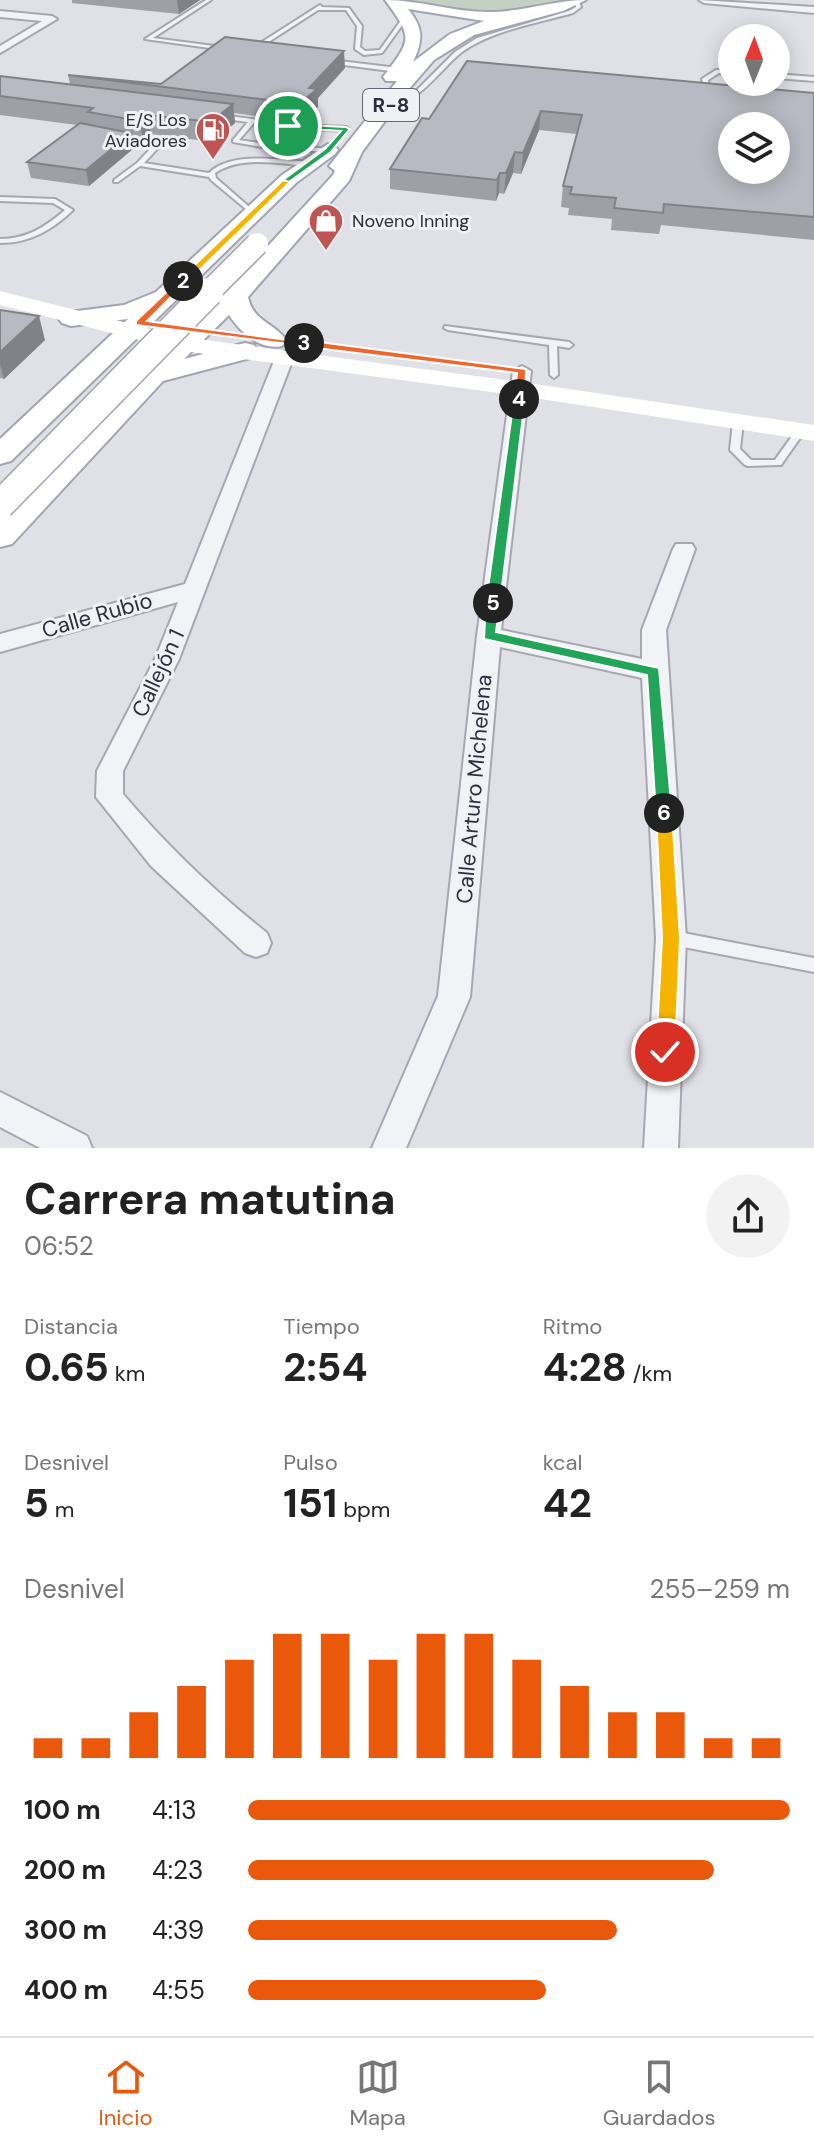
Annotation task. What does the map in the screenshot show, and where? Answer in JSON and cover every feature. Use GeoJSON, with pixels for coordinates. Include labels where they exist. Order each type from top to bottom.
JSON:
{"type":"FeatureCollection","features":[{"type":"Feature","properties":{"kind":"main road","name":"R-8"},"geometry":{"type":"LineString","coordinates":[[392,0],[415,8],[459,14],[518,14],[550,10]]}},
{"type":"Feature","properties":{"kind":"main road","name":"R-8"},"geometry":{"type":"LineString","coordinates":[[0,505],[250,242],[398,70],[415,39],[406,17],[392,0]]}},
{"type":"Feature","properties":{"kind":"main road","name":"R-8"},"geometry":{"type":"LineString","coordinates":[[0,478],[250,242],[353,153],[424,61],[446,43],[476,30],[578,1]]}},
{"type":"Feature","properties":{"kind":"main road"},"geometry":{"type":"LineString","coordinates":[[0,455],[253,213],[328,150]]}},
{"type":"Feature","properties":{"kind":"main road","name":"R-8"},"geometry":{"type":"LineString","coordinates":[[190,338],[236,296],[342,177],[353,153]]}},
{"type":"Feature","properties":{"kind":"main road"},"geometry":{"type":"LineString","coordinates":[[71,318],[138,308],[176,288]]}},
{"type":"Feature","properties":{"kind":"main road"},"geometry":{"type":"LineString","coordinates":[[236,296],[237,311],[251,328],[279,348]]}},
{"type":"Feature","properties":{"kind":"main road"},"geometry":{"type":"LineString","coordinates":[[0,298],[71,318],[135,327],[245,351]]}},
{"type":"Feature","properties":{"kind":"main road"},"geometry":{"type":"LineString","coordinates":[[71,318],[89,332],[94,344],[85,375]]}},
{"type":"Feature","properties":{"kind":"main road"},"geometry":{"type":"LineString","coordinates":[[190,338],[522,380],[738,422],[809,427]]}},
{"type":"Feature","properties":{"kind":"main road"},"geometry":{"type":"LineString","coordinates":[[0,536],[190,338]]}},
{"type":"Feature","properties":{"kind":"main road"},"geometry":{"type":"LineString","coordinates":[[153,375],[245,351],[279,348]]}},
{"type":"Feature","properties":{"kind":"main road"},"geometry":{"type":"LineString","coordinates":[[522,380],[554,375],[809,427]]}},
{"type":"Feature","properties":{"kind":"street"},"geometry":{"type":"LineString","coordinates":[[704,0],[814,10]]}},
{"type":"Feature","properties":{"kind":"street"},"geometry":{"type":"LineString","coordinates":[[0,14],[52,19],[0,50]]}},
{"type":"Feature","properties":{"kind":"street","name":"Callejón 1"},"geometry":{"type":"LineString","coordinates":[[256,943],[191,890],[141,837],[109,797],[110,771],[167,659],[195,589],[279,348]]}},
{"type":"Feature","properties":{"kind":"street","name":"Calle Arturo Michelena"},"geometry":{"type":"LineString","coordinates":[[389,1148],[454,997],[489,636],[522,380]]}},
{"type":"Feature","properties":{"kind":"street"},"geometry":{"type":"LineString","coordinates":[[661,1148],[671,938],[654,630],[684,549]]}},
{"type":"Feature","properties":{"kind":"street","name":"Calle Rubio"},"geometry":{"type":"LineString","coordinates":[[0,643],[195,589]]}},
{"type":"Feature","properties":{"kind":"street"},"geometry":{"type":"LineString","coordinates":[[489,636],[654,671]]}},
{"type":"Feature","properties":{"kind":"street"},"geometry":{"type":"LineString","coordinates":[[0,1109],[75,1148]]}},
{"type":"Feature","properties":{"kind":"lane"},"geometry":{"type":"LineString","coordinates":[[209,0],[148,39],[235,51]]}},
{"type":"Feature","properties":{"kind":"lane"},"geometry":{"type":"LineString","coordinates":[[264,54],[250,52],[331,0]]}},
{"type":"Feature","properties":{"kind":"lane"},"geometry":{"type":"LineString","coordinates":[[391,104],[417,93],[457,53],[479,39],[571,12],[579,7],[578,1]]}},
{"type":"Feature","properties":{"kind":"lane"},"geometry":{"type":"LineString","coordinates":[[316,8],[347,9],[360,26],[359,52],[377,53]]}},
{"type":"Feature","properties":{"kind":"lane"},"geometry":{"type":"LineString","coordinates":[[377,68],[377,53],[406,17]]}},
{"type":"Feature","properties":{"kind":"lane"},"geometry":{"type":"LineString","coordinates":[[320,61],[398,70]]}},
{"type":"Feature","properties":{"kind":"lane"},"geometry":{"type":"LineString","coordinates":[[718,71],[705,79],[706,88],[718,90]]}},
{"type":"Feature","properties":{"kind":"lane"},"geometry":{"type":"LineString","coordinates":[[790,77],[814,79]]}},
{"type":"Feature","properties":{"kind":"lane"},"geometry":{"type":"LineString","coordinates":[[206,115],[288,126],[346,129]]}},
{"type":"Feature","properties":{"kind":"lane"},"geometry":{"type":"LineString","coordinates":[[253,121],[235,141],[328,150]]}},
{"type":"Feature","properties":{"kind":"lane"},"geometry":{"type":"LineString","coordinates":[[268,146],[288,126]]}},
{"type":"Feature","properties":{"kind":"lane"},"geometry":{"type":"LineString","coordinates":[[114,140],[156,147],[116,181]]}},
{"type":"Feature","properties":{"kind":"lane"},"geometry":{"type":"LineString","coordinates":[[212,175],[215,168],[227,164],[263,161],[309,164]]}},
{"type":"Feature","properties":{"kind":"lane"},"geometry":{"type":"LineString","coordinates":[[139,164],[212,175],[253,213]]}},
{"type":"Feature","properties":{"kind":"lane"},"geometry":{"type":"LineString","coordinates":[[0,199],[55,201],[69,210],[45,231],[25,240],[0,241]]}},
{"type":"Feature","properties":{"kind":"lane"},"geometry":{"type":"LineString","coordinates":[[448,328],[569,345]]}},
{"type":"Feature","properties":{"kind":"lane"},"geometry":{"type":"LineString","coordinates":[[553,343],[554,375]]}},
{"type":"Feature","properties":{"kind":"lane"},"geometry":{"type":"LineString","coordinates":[[738,422],[735,450],[748,463],[778,463],[809,427]]}},
{"type":"Feature","properties":{"kind":"lane"},"geometry":{"type":"LineString","coordinates":[[671,938],[814,965]]}},
{"type":"Feature","properties":{"kind":"green space"},"geometry":{"type":"Polygon","coordinates":[[[405,0],[568,0],[529,10],[487,13],[445,9],[405,0]]]}},
{"type":"Feature","properties":{"kind":"building"},"geometry":{"type":"Polygon","coordinates":[[[225,37],[344,51],[309,88],[317,89],[299,104],[68,75],[161,84],[225,37]]]}},
{"type":"Feature","properties":{"kind":"building"},"geometry":{"type":"Polygon","coordinates":[[[467,61],[718,84],[718,96],[790,96],[790,91],[814,93],[814,217],[664,204],[663,213],[614,208],[616,198],[570,194],[572,187],[563,186],[582,115],[541,111],[523,153],[515,152],[506,173],[500,173],[497,180],[390,169],[422,118],[429,119],[467,61]]]}},
{"type":"Feature","properties":{"kind":"building"},"geometry":{"type":"Polygon","coordinates":[[[0,76],[233,104],[211,122],[148,115],[140,121],[88,112],[93,108],[0,96],[0,76]]]}},
{"type":"Feature","properties":{"kind":"building"},"geometry":{"type":"Polygon","coordinates":[[[80,123],[131,133],[86,170],[27,162],[80,123]]]}},
{"type":"Feature","properties":{"kind":"building"},"geometry":{"type":"Polygon","coordinates":[[[0,310],[39,316],[0,352],[0,310]]]}},
{"type":"Feature","properties":{"kind":"place","name":"E/S Los Aviadores"},"geometry":{"type":"Point","coordinates":[213,161]}},
{"type":"Feature","properties":{"kind":"place","name":"Noveno Inning"},"geometry":{"type":"Point","coordinates":[326,252]}},
{"type":"Feature","properties":{"kind":"route"},"geometry":{"type":"LineString","coordinates":[[288,126],[346,129],[328,150],[289,179],[140,323],[522,371],[489,636],[654,671],[671,938],[665,1052]]}}]}
